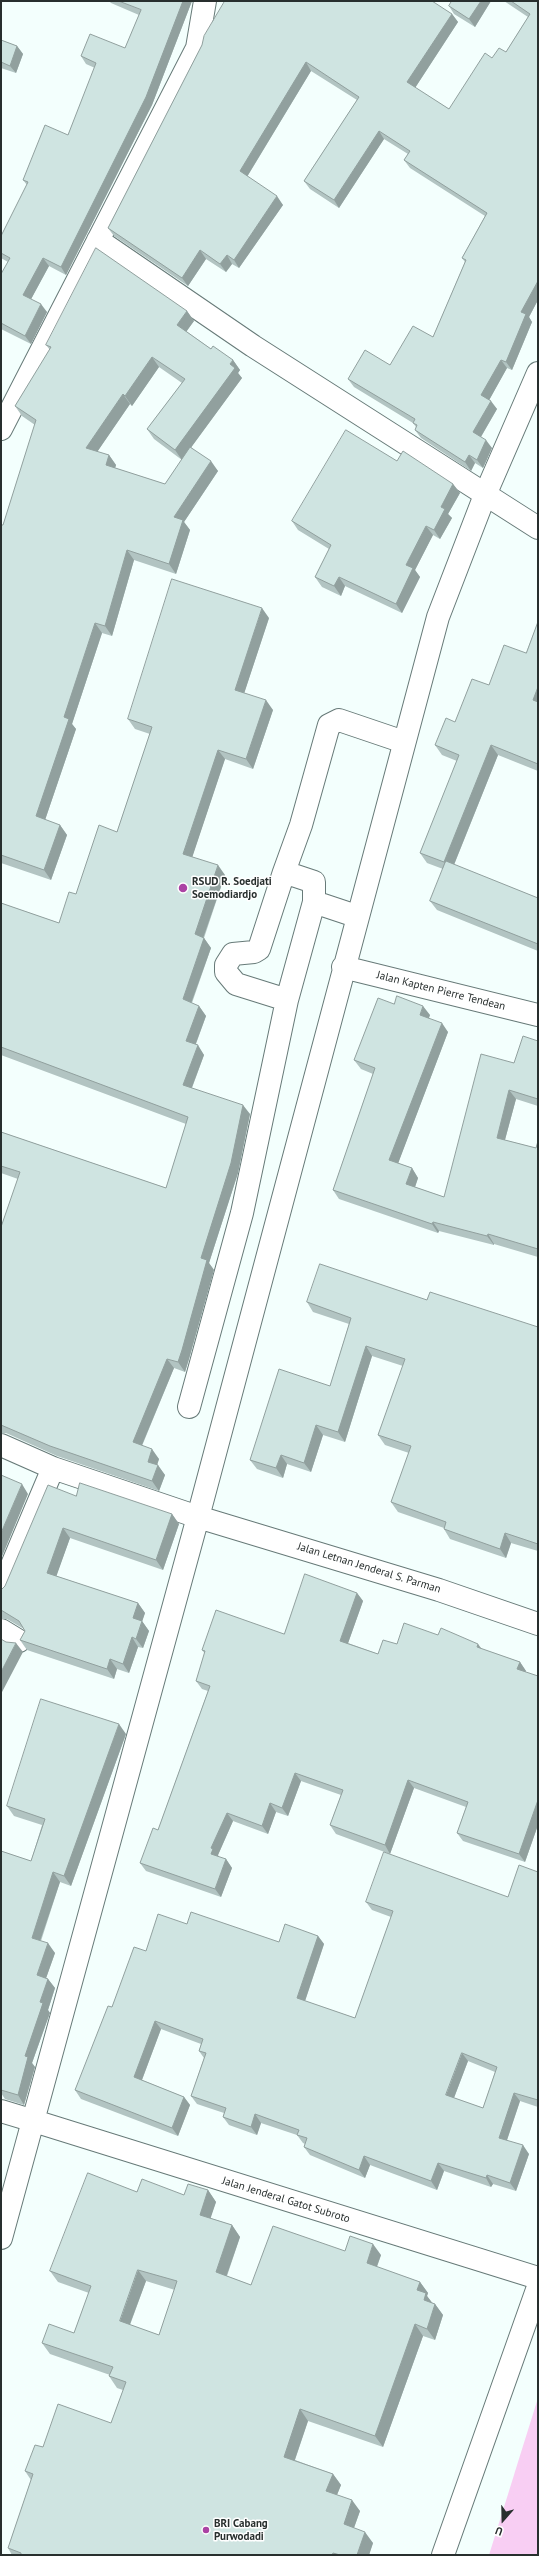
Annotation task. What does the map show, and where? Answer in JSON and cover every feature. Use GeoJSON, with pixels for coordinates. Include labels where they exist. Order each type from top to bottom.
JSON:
{"type":"FeatureCollection","features":[{"type":"Feature","properties":{"kind":"main road"},"geometry":{"type":"LineString","coordinates":[[1,429],[148,139],[197,48],[205,1]]}},
{"type":"Feature","properties":{"kind":"main road"},"geometry":{"type":"LineString","coordinates":[[98,240],[253,346],[538,528]]}},
{"type":"Feature","properties":{"kind":"main road"},"geometry":{"type":"LineString","coordinates":[[1,2238],[198,1517],[356,916],[438,617],[485,495],[538,373]]}},
{"type":"Feature","properties":{"kind":"main road"},"geometry":{"type":"LineString","coordinates":[[287,1000],[236,984],[226,972],[226,965],[233,954],[254,952],[259,949],[301,825],[330,725],[339,720],[404,742]]}},
{"type":"Feature","properties":{"kind":"main road"},"geometry":{"type":"LineString","coordinates":[[189,1407],[242,1213],[287,1000],[314,902],[314,882],[284,872]]}},
{"type":"Feature","properties":{"kind":"main road"},"geometry":{"type":"LineString","coordinates":[[314,902],[356,916]]}},
{"type":"Feature","properties":{"kind":"main road","name":"Jalan Kapten Pierre Tendean"},"geometry":{"type":"LineString","coordinates":[[343,967],[538,1015]]}},
{"type":"Feature","properties":{"kind":"main road","name":"Jalan Letnan Jenderal S. Parman"},"geometry":{"type":"LineString","coordinates":[[1,1445],[53,1468],[198,1517],[439,1590],[538,1624]]}},
{"type":"Feature","properties":{"kind":"main road"},"geometry":{"type":"LineString","coordinates":[[1,1590],[53,1468]]}},
{"type":"Feature","properties":{"kind":"main road","name":"Jalan Jenderal Gatot Subroto"},"geometry":{"type":"LineString","coordinates":[[1,2111],[538,2278]]}},
{"type":"Feature","properties":{"kind":"main road"},"geometry":{"type":"LineString","coordinates":[[443,2555],[538,2287]]}},
{"type":"Feature","properties":{"kind":"shaded area"},"geometry":{"type":"Polygon","coordinates":[[[538,2398],[538,2555],[489,2555],[538,2398]]]}},
{"type":"Feature","properties":{"kind":"building"},"geometry":{"type":"Polygon","coordinates":[[[119,1],[183,1],[146,97],[61,267],[43,258],[23,295],[41,304],[25,336],[1,323],[1,274],[10,258],[1,253],[1,236],[28,182],[23,180],[45,125],[68,135],[96,63],[81,56],[90,34],[125,48],[141,10],[119,1]]]}},
{"type":"Feature","properties":{"kind":"building"},"geometry":{"type":"Polygon","coordinates":[[[225,1],[432,1],[452,14],[407,82],[449,109],[485,53],[492,58],[499,48],[506,52],[530,14],[511,1],[538,1],[538,281],[521,312],[526,314],[506,362],[501,360],[481,395],[491,401],[473,432],[486,440],[477,460],[469,455],[465,462],[415,430],[417,425],[413,423],[415,419],[348,379],[365,350],[390,365],[413,326],[433,337],[466,260],[462,258],[487,213],[404,160],[410,151],[379,131],[334,200],[304,181],[359,97],[306,62],[240,171],[277,196],[234,260],[227,255],[220,264],[200,250],[182,278],[108,228],[202,45],[204,36],[225,1]]]}},
{"type":"Feature","properties":{"kind":"building"},"geometry":{"type":"Polygon","coordinates":[[[452,1],[481,1],[469,19],[449,6],[452,1]]]}},
{"type":"Feature","properties":{"kind":"building"},"geometry":{"type":"Polygon","coordinates":[[[1,40],[17,46],[10,66],[1,62],[1,40]]]}},
{"type":"Feature","properties":{"kind":"building"},"geometry":{"type":"Polygon","coordinates":[[[96,248],[187,311],[177,325],[211,349],[213,346],[233,360],[230,364],[235,368],[175,450],[147,429],[185,379],[152,357],[125,396],[123,394],[86,448],[109,455],[106,465],[165,484],[190,447],[211,461],[174,517],[183,520],[169,564],[127,550],[105,626],[95,623],[64,717],[69,719],[36,816],[60,825],[44,870],[1,855],[1,525],[3,525],[36,420],[15,406],[51,347],[46,345],[96,248]]]}},
{"type":"Feature","properties":{"kind":"building"},"geometry":{"type":"Polygon","coordinates":[[[346,430],[397,461],[403,451],[453,484],[441,507],[445,509],[434,530],[426,526],[406,565],[413,568],[396,604],[339,577],[334,586],[315,577],[331,545],[292,521],[346,430]]]}},
{"type":"Feature","properties":{"kind":"building"},"geometry":{"type":"Polygon","coordinates":[[[172,579],[262,608],[235,690],[266,700],[246,759],[218,750],[183,854],[218,865],[195,934],[204,938],[183,999],[199,1006],[186,1041],[198,1045],[183,1085],[243,1105],[231,1163],[201,1258],[207,1260],[182,1350],[178,1362],[167,1359],[133,1442],[152,1449],[148,1462],[158,1465],[152,1481],[50,1446],[1,1425],[1,1227],[20,1172],[1,1166],[1,1132],[166,1188],[188,1117],[1,1047],[1,903],[59,923],[69,892],[76,894],[99,825],[117,832],[152,727],[128,719],[172,579]]]}},
{"type":"Feature","properties":{"kind":"building"},"geometry":{"type":"Polygon","coordinates":[[[538,622],[538,687],[533,700],[538,702],[538,764],[491,745],[444,862],[420,853],[459,755],[435,745],[446,718],[455,722],[472,679],[489,685],[504,645],[526,653],[538,622]]]}},
{"type":"Feature","properties":{"kind":"building"},"geometry":{"type":"Polygon","coordinates":[[[446,861],[538,898],[538,944],[430,901],[446,861]]]}},
{"type":"Feature","properties":{"kind":"building"},"geometry":{"type":"Polygon","coordinates":[[[397,996],[423,1006],[420,1015],[442,1023],[389,1160],[412,1168],[406,1184],[444,1197],[481,1054],[514,1063],[523,1036],[538,1041],[538,1099],[509,1090],[497,1138],[536,1148],[538,1141],[538,1249],[488,1234],[487,1236],[433,1222],[432,1224],[333,1190],[375,1068],[354,1060],[378,998],[394,1004],[397,996]]]}},
{"type":"Feature","properties":{"kind":"building"},"geometry":{"type":"Polygon","coordinates":[[[320,1264],[427,1300],[430,1292],[538,1327],[538,1544],[505,1533],[500,1549],[444,1529],[446,1522],[391,1502],[411,1446],[378,1435],[405,1359],[366,1346],[338,1432],[316,1425],[304,1463],[281,1455],[276,1468],[250,1460],[279,1369],[330,1386],[351,1318],[307,1302],[320,1264]]]}},
{"type":"Feature","properties":{"kind":"building"},"geometry":{"type":"Polygon","coordinates":[[[1,1475],[22,1484],[1,1533],[1,1475]]]}},
{"type":"Feature","properties":{"kind":"building"},"geometry":{"type":"Polygon","coordinates":[[[80,1483],[172,1514],[156,1560],[63,1528],[47,1573],[138,1603],[133,1618],[142,1621],[136,1639],[132,1637],[123,1664],[110,1659],[107,1669],[20,1640],[25,1631],[19,1621],[1,1610],[1,1590],[5,1586],[48,1485],[76,1496],[80,1483]]]}},
{"type":"Feature","properties":{"kind":"building"},"geometry":{"type":"Polygon","coordinates":[[[305,1574],[357,1593],[340,1641],[378,1654],[383,1640],[397,1644],[404,1623],[438,1635],[441,1628],[478,1644],[477,1647],[520,1662],[517,1669],[538,1676],[538,1800],[519,1854],[457,1833],[468,1802],[408,1780],[385,1845],[330,1825],[343,1790],[295,1773],[282,1808],[270,1803],[262,1826],[227,1813],[211,1848],[213,1849],[211,1854],[226,1859],[215,1889],[140,1863],[153,1828],[158,1830],[210,1686],[196,1681],[205,1651],[202,1650],[216,1610],[284,1634],[305,1574]]]}},
{"type":"Feature","properties":{"kind":"building"},"geometry":{"type":"Polygon","coordinates":[[[1,1639],[6,1642],[16,1643],[1,1672],[1,1639]]]}},
{"type":"Feature","properties":{"kind":"building"},"geometry":{"type":"Polygon","coordinates":[[[41,1699],[119,1724],[64,1876],[53,1872],[32,1938],[48,1943],[37,1975],[48,1979],[40,2002],[43,2003],[25,2056],[28,2057],[18,2095],[1,2090],[1,1851],[31,1861],[45,1819],[7,1806],[41,1699]]]}},
{"type":"Feature","properties":{"kind":"building"},"geometry":{"type":"Polygon","coordinates":[[[384,1852],[508,1897],[519,1865],[538,1872],[538,2100],[514,2093],[499,2138],[523,2145],[510,2183],[487,2175],[486,2178],[438,2163],[431,2181],[364,2156],[359,2170],[304,2147],[307,2138],[297,2135],[299,2130],[255,2114],[251,2127],[223,2117],[226,2108],[191,2096],[206,2053],[199,2051],[203,2039],[155,2021],[134,2077],[184,2097],[172,2128],[75,2090],[108,2006],[112,2007],[134,1947],[146,1951],[158,1914],[187,1924],[191,1912],[279,1942],[285,1924],[318,1936],[297,1998],[355,2018],[393,1911],[366,1902],[384,1852]],[[462,2053],[446,2095],[483,2108],[497,2067],[462,2053]]]}},
{"type":"Feature","properties":{"kind":"building"},"geometry":{"type":"Polygon","coordinates":[[[88,2173],[137,2192],[142,2179],[184,2195],[188,2184],[208,2190],[200,2215],[232,2225],[216,2272],[251,2285],[273,2226],[345,2251],[350,2236],[373,2244],[367,2263],[420,2282],[417,2290],[426,2293],[424,2300],[435,2304],[427,2329],[415,2324],[375,2436],[300,2409],[284,2457],[333,2474],[326,2491],[352,2500],[344,2524],[365,2532],[357,2555],[340,2555],[333,2553],[332,2555],[21,2555],[21,2553],[8,2548],[33,2474],[25,2471],[35,2445],[43,2447],[58,2404],[111,2423],[126,2382],[109,2376],[113,2367],[42,2343],[49,2324],[74,2333],[91,2286],[50,2271],[88,2173]],[[138,2270],[120,2321],[159,2335],[177,2281],[138,2270]]]}},
{"type":"Feature","properties":{"kind":"place","name":"RSUD R. Soedjati Soemodiardjo"},"geometry":{"type":"Point","coordinates":[183,888]}},
{"type":"Feature","properties":{"kind":"place","name":"BRI Cabang Purwodadi"},"geometry":{"type":"Point","coordinates":[206,2530]}}]}
